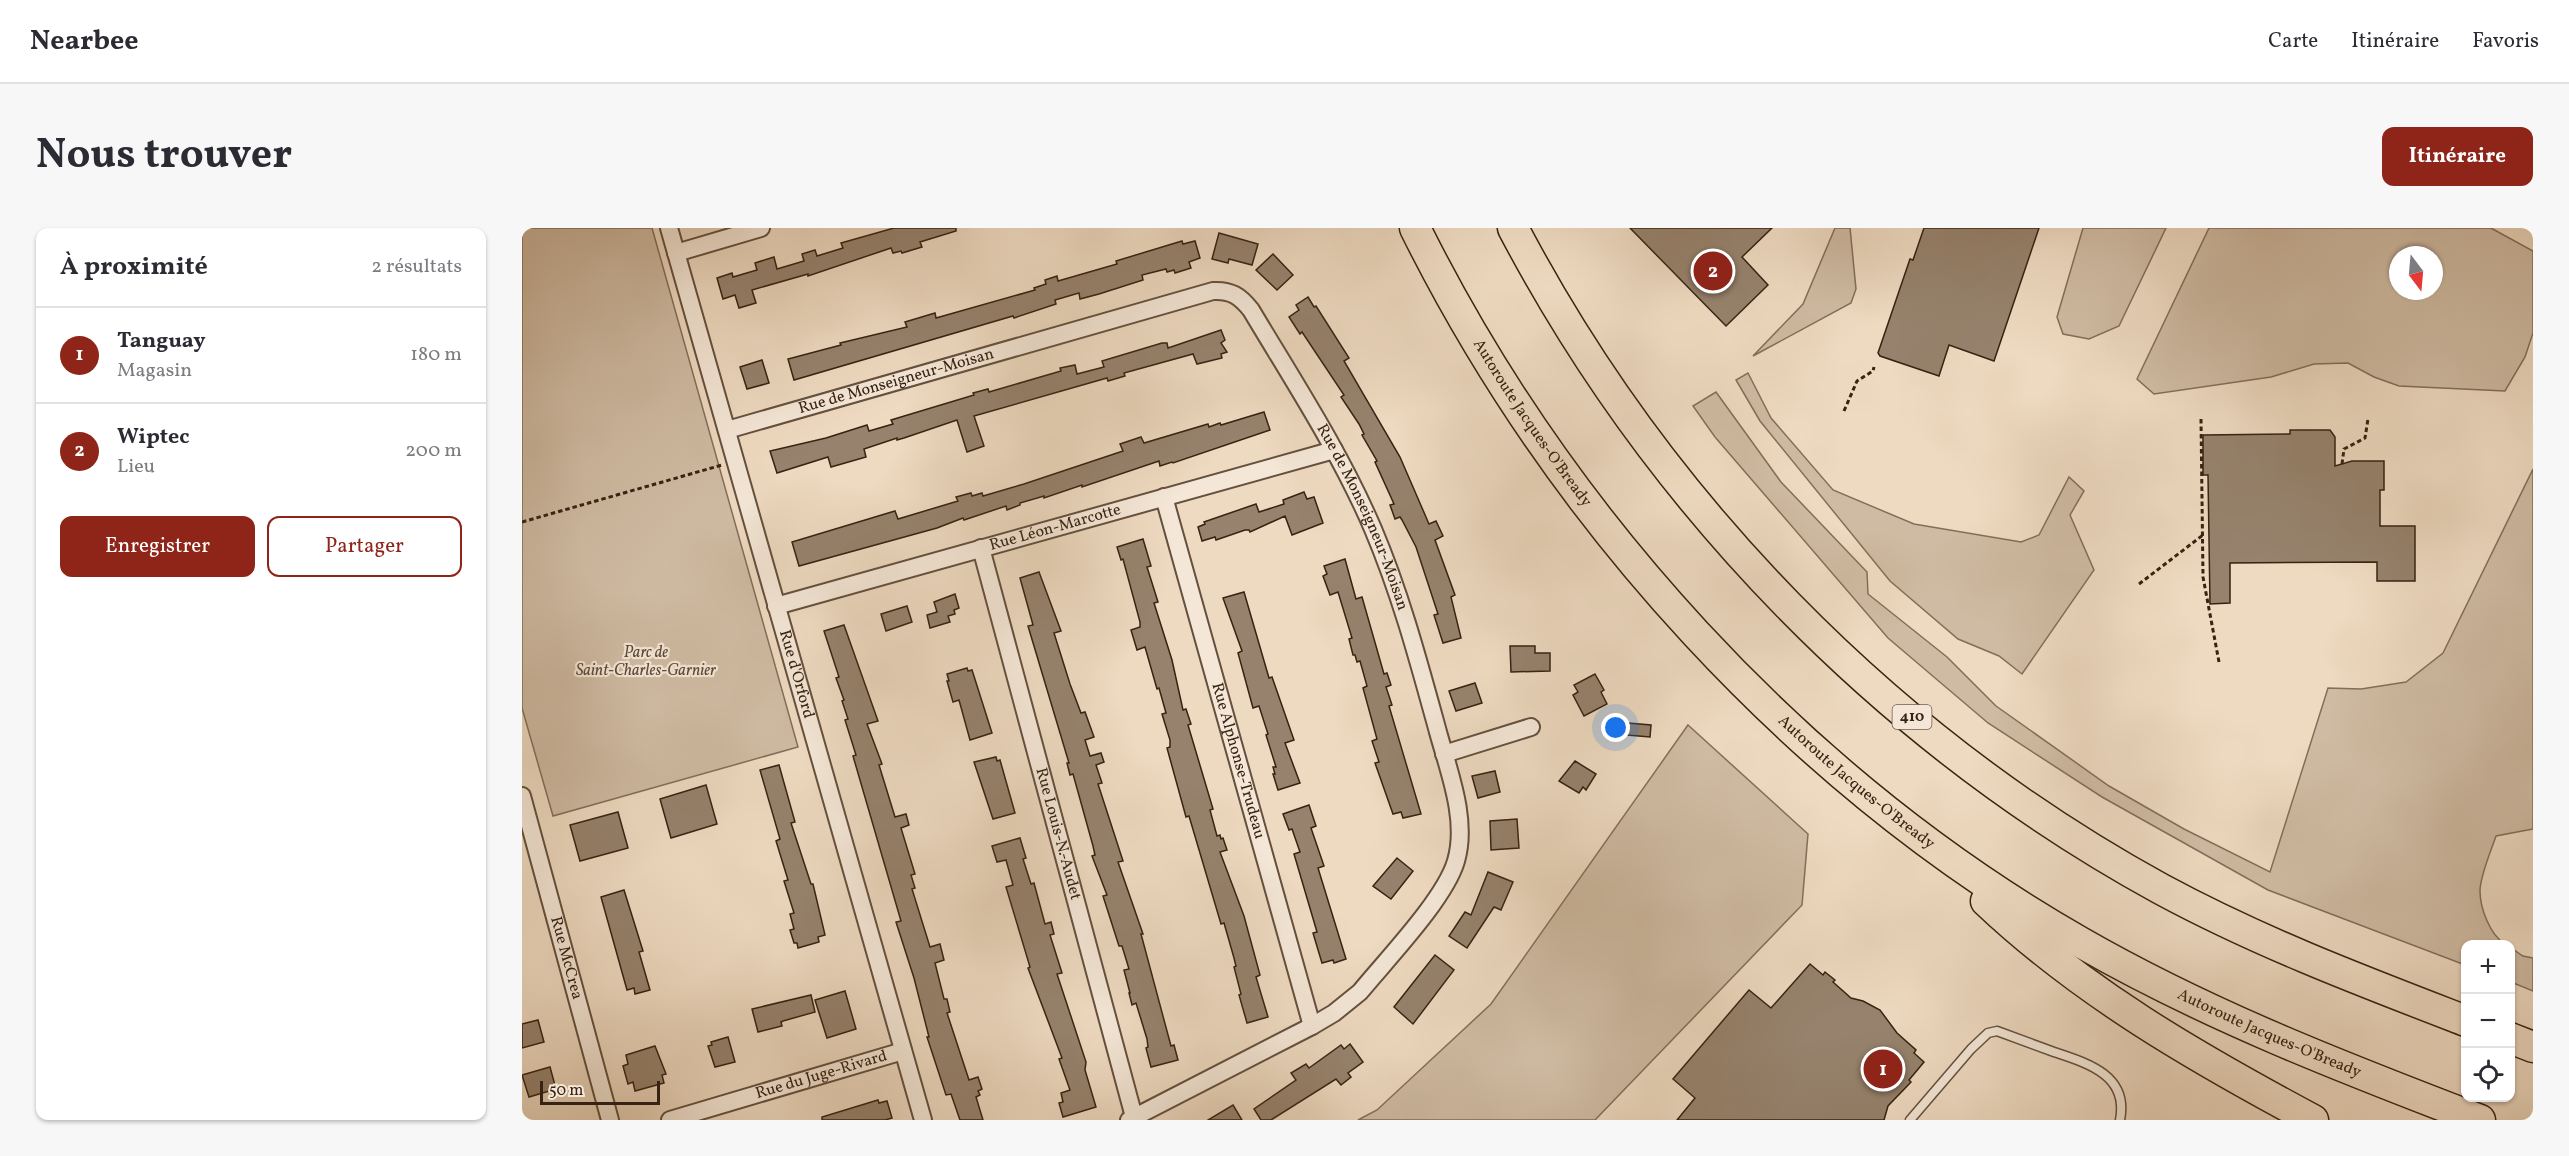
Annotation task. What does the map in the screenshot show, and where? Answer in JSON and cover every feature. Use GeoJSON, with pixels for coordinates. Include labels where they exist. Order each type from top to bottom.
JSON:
{"type":"FeatureCollection","features":[{"type":"Feature","properties":{"kind":"highway","name":"Autoroute Jacques-O'Bready"},"geometry":{"type":"LineString","coordinates":[[1415,228],[1463,319],[1507,392],[1570,482],[1623,551],[1693,629],[1761,699],[1837,769],[1913,830],[2023,908],[2145,977],[2313,1054],[2480,1120]]}},
{"type":"Feature","properties":{"kind":"highway","name":"410"},"geometry":{"type":"LineString","coordinates":[[1513,228],[1552,298],[1598,371],[1691,497],[1795,612],[1842,657],[1925,728],[1995,783],[2049,821],[2170,894],[2300,956],[2461,1019]]}},
{"type":"Feature","properties":{"kind":"highway"},"geometry":{"type":"LineString","coordinates":[[1913,830],[2013,926],[2084,983],[2187,1049],[2313,1120]]}},
{"type":"Feature","properties":{"kind":"highway"},"geometry":{"type":"LineString","coordinates":[[2515,1040],[2533,1047]]}},
{"type":"Feature","properties":{"kind":"street","name":"Rue d'Orford"},"geometry":{"type":"LineString","coordinates":[[669,228],[923,1120]]}},
{"type":"Feature","properties":{"kind":"street"},"geometry":{"type":"LineString","coordinates":[[676,253],[761,228]]}},
{"type":"Feature","properties":{"kind":"street","name":"Rue de Monseigneur-Moisan"},"geometry":{"type":"LineString","coordinates":[[727,430],[1222,290],[1231,292],[1251,310],[1334,450],[1372,527],[1390,571],[1413,640],[1444,754],[1460,830],[1460,844],[1451,876],[1439,895],[1360,992],[1334,1013],[1132,1119]]}},
{"type":"Feature","properties":{"kind":"street","name":"Rue Léon-Marcotte"},"geometry":{"type":"LineString","coordinates":[[776,606],[1334,450]]}},
{"type":"Feature","properties":{"kind":"street","name":"Rue Alphonse-Trudeau"},"geometry":{"type":"LineString","coordinates":[[1164,497],[1312,1026]]}},
{"type":"Feature","properties":{"kind":"street","name":"Rue Louis-N.-Audet"},"geometry":{"type":"LineString","coordinates":[[981,548],[1132,1119]]}},
{"type":"Feature","properties":{"kind":"street"},"geometry":{"type":"LineString","coordinates":[[1444,754],[1532,727]]}},
{"type":"Feature","properties":{"kind":"street","name":"Rue McCrea"},"geometry":{"type":"LineString","coordinates":[[522,796],[526,828],[610,1120]]}},
{"type":"Feature","properties":{"kind":"street","name":"Rue du Juge-Rivard"},"geometry":{"type":"LineString","coordinates":[[670,1120],[903,1051]]}},
{"type":"Feature","properties":{"kind":"lane"},"geometry":{"type":"LineString","coordinates":[[1910,1120],[1971,1049],[1988,1033],[1997,1031],[2094,1066],[2108,1077],[2120,1095],[2120,1120]]}},
{"type":"Feature","properties":{"kind":"path"},"geometry":{"type":"LineString","coordinates":[[1845,411],[1857,381],[1873,371],[1874,367]]}},
{"type":"Feature","properties":{"kind":"path"},"geometry":{"type":"LineString","coordinates":[[2201,419],[2203,577],[2219,662]]}},
{"type":"Feature","properties":{"kind":"path"},"geometry":{"type":"LineString","coordinates":[[2342,464],[2344,449],[2365,438],[2368,419]]}},
{"type":"Feature","properties":{"kind":"path"},"geometry":{"type":"LineString","coordinates":[[522,522],[735,461]]}},
{"type":"Feature","properties":{"kind":"path"},"geometry":{"type":"LineString","coordinates":[[2139,584],[2203,535]]}},
{"type":"Feature","properties":{"kind":"green space","name":"Parc de Saint-Charles-Garnier"},"geometry":{"type":"Polygon","coordinates":[[[522,228],[652,228],[798,747],[553,816],[522,708],[522,228]]]}},
{"type":"Feature","properties":{"kind":"green space"},"geometry":{"type":"Polygon","coordinates":[[[1835,228],[1850,228],[1856,289],[1851,303],[1753,356],[1803,304],[1835,228]]]}},
{"type":"Feature","properties":{"kind":"green space"},"geometry":{"type":"Polygon","coordinates":[[[2083,228],[2166,228],[2119,326],[2089,339],[2063,334],[2057,317],[2083,228]]]}},
{"type":"Feature","properties":{"kind":"green space"},"geometry":{"type":"Polygon","coordinates":[[[2209,228],[2491,228],[2533,251],[2533,333],[2525,357],[2505,391],[2399,386],[2374,377],[2348,363],[2314,364],[2271,377],[2154,394],[2137,379],[2209,228]]]}},
{"type":"Feature","properties":{"kind":"green space"},"geometry":{"type":"Polygon","coordinates":[[[1748,373],[1771,418],[1833,490],[1914,524],[2021,542],[2039,535],[2069,477],[2084,491],[2070,515],[2094,570],[2022,674],[1999,656],[1958,639],[1890,581],[1760,421],[1736,380],[1748,373]]]}},
{"type":"Feature","properties":{"kind":"green space"},"geometry":{"type":"Polygon","coordinates":[[[1716,392],[1781,482],[1867,572],[1868,594],[1947,657],[1996,706],[2109,786],[2184,829],[2270,872],[2328,688],[2361,689],[2406,682],[2443,653],[2533,469],[2533,829],[2496,836],[2484,871],[2480,885],[2482,905],[2490,928],[2500,940],[2461,940],[2461,963],[2268,890],[2102,797],[1988,723],[1888,638],[1715,437],[1693,406],[1716,392]]]}},
{"type":"Feature","properties":{"kind":"green space"},"geometry":{"type":"Polygon","coordinates":[[[1688,725],[1808,834],[1802,905],[1595,1120],[1358,1120],[1377,1110],[1491,1004],[1688,725]]]}},
{"type":"Feature","properties":{"kind":"green space"},"geometry":{"type":"Polygon","coordinates":[[[2515,951],[2523,956],[2533,958],[2533,991],[2515,984],[2515,951]]]}},
{"type":"Feature","properties":{"kind":"building"},"geometry":{"type":"Polygon","coordinates":[[[894,228],[956,228],[956,231],[920,242],[922,247],[902,253],[901,251],[893,253],[891,248],[808,276],[808,274],[752,290],[756,303],[739,308],[735,295],[723,299],[717,278],[732,273],[733,277],[757,270],[755,263],[774,257],[777,269],[804,261],[802,254],[815,250],[817,256],[843,248],[841,243],[894,228]]]}},
{"type":"Feature","properties":{"kind":"building"},"geometry":{"type":"Polygon","coordinates":[[[1630,228],[1772,228],[1742,257],[1768,285],[1726,326],[1630,228]]]}},
{"type":"Feature","properties":{"kind":"building"},"geometry":{"type":"Polygon","coordinates":[[[1924,228],[2039,228],[1994,361],[1949,345],[1939,376],[1880,356],[1878,353],[1910,259],[1913,260],[1924,228]]]}},
{"type":"Feature","properties":{"kind":"building"},"geometry":{"type":"Polygon","coordinates":[[[1219,233],[1258,244],[1252,265],[1229,259],[1228,263],[1212,259],[1219,233]]]}},
{"type":"Feature","properties":{"kind":"building"},"geometry":{"type":"Polygon","coordinates":[[[1182,241],[1183,244],[1195,241],[1200,258],[1189,262],[1191,268],[1175,273],[1174,270],[1167,272],[1166,269],[1142,275],[1143,280],[1099,294],[1080,299],[1079,293],[1055,300],[1056,304],[1014,318],[1013,316],[794,380],[788,359],[841,345],[840,343],[907,327],[905,322],[935,313],[936,318],[1035,290],[1034,288],[1046,284],[1045,280],[1057,276],[1058,281],[1117,264],[1116,261],[1182,241]]]}},
{"type":"Feature","properties":{"kind":"building"},"geometry":{"type":"Polygon","coordinates":[[[1273,254],[1293,275],[1277,290],[1256,270],[1273,254]]]}},
{"type":"Feature","properties":{"kind":"building"},"geometry":{"type":"Polygon","coordinates":[[[1308,297],[1349,358],[1344,361],[1400,457],[1429,524],[1436,521],[1443,536],[1435,540],[1455,595],[1451,597],[1461,638],[1443,643],[1434,615],[1438,614],[1416,547],[1400,517],[1395,519],[1390,505],[1394,504],[1375,462],[1377,461],[1362,435],[1364,434],[1359,424],[1341,397],[1344,395],[1302,332],[1300,334],[1289,317],[1299,310],[1296,305],[1308,297]]]}},
{"type":"Feature","properties":{"kind":"building"},"geometry":{"type":"Polygon","coordinates":[[[1221,330],[1225,340],[1221,343],[1227,352],[1221,354],[1222,358],[1197,364],[1193,354],[1124,373],[1125,376],[1108,381],[1107,378],[974,416],[984,446],[967,452],[957,420],[864,449],[866,457],[831,467],[828,457],[777,473],[770,451],[826,438],[867,425],[869,431],[893,424],[891,420],[974,395],[973,393],[988,389],[989,392],[1061,371],[1060,368],[1075,365],[1077,374],[1104,367],[1102,361],[1162,343],[1167,343],[1168,348],[1221,330]]]}},
{"type":"Feature","properties":{"kind":"building"},"geometry":{"type":"Polygon","coordinates":[[[762,360],[769,383],[747,389],[740,367],[762,360]]]}},
{"type":"Feature","properties":{"kind":"building"},"geometry":{"type":"Polygon","coordinates":[[[1264,412],[1270,430],[1173,463],[1160,466],[1159,461],[1082,487],[1082,485],[1044,498],[1044,496],[1020,503],[1007,510],[1006,506],[937,528],[799,566],[792,542],[895,511],[898,519],[958,501],[956,497],[971,493],[972,496],[982,493],[983,496],[1024,484],[1123,451],[1120,444],[1141,437],[1144,443],[1208,424],[1209,427],[1220,423],[1221,425],[1264,412]]]}},
{"type":"Feature","properties":{"kind":"building"},"geometry":{"type":"Polygon","coordinates":[[[2290,430],[2330,430],[2335,437],[2335,466],[2352,461],[2384,461],[2384,490],[2380,490],[2380,526],[2415,526],[2415,581],[2377,581],[2377,562],[2230,563],[2230,603],[2210,604],[2208,475],[2203,475],[2203,435],[2290,434],[2290,430]]]}},
{"type":"Feature","properties":{"kind":"building"},"geometry":{"type":"Polygon","coordinates":[[[1304,492],[1307,499],[1314,497],[1323,523],[1292,535],[1285,516],[1250,532],[1245,530],[1216,540],[1215,537],[1202,541],[1198,527],[1205,524],[1204,522],[1256,504],[1259,512],[1284,504],[1283,500],[1304,492]]]}},
{"type":"Feature","properties":{"kind":"building"},"geometry":{"type":"Polygon","coordinates":[[[1143,539],[1151,566],[1147,567],[1158,602],[1154,603],[1172,660],[1183,710],[1186,709],[1191,724],[1188,725],[1213,809],[1210,810],[1217,836],[1220,835],[1221,839],[1223,838],[1227,850],[1220,852],[1244,916],[1260,975],[1256,977],[1268,1017],[1247,1023],[1239,995],[1241,994],[1234,967],[1236,966],[1224,923],[1221,924],[1189,816],[1186,817],[1167,748],[1170,747],[1170,740],[1162,714],[1166,713],[1159,688],[1157,689],[1145,647],[1137,650],[1131,630],[1140,627],[1140,622],[1123,559],[1121,560],[1117,547],[1143,539]]]}},
{"type":"Feature","properties":{"kind":"building"},"geometry":{"type":"Polygon","coordinates":[[[1345,559],[1356,599],[1362,597],[1384,674],[1387,673],[1391,685],[1386,687],[1392,705],[1389,706],[1421,814],[1403,818],[1401,812],[1393,814],[1375,763],[1379,762],[1372,741],[1377,739],[1363,688],[1367,686],[1360,661],[1357,662],[1353,655],[1349,639],[1352,638],[1338,592],[1330,595],[1323,576],[1327,574],[1324,566],[1345,559]]]}},
{"type":"Feature","properties":{"kind":"building"},"geometry":{"type":"Polygon","coordinates":[[[1039,572],[1061,631],[1054,633],[1070,684],[1081,713],[1085,712],[1094,737],[1085,740],[1090,756],[1101,753],[1104,762],[1096,765],[1102,783],[1098,784],[1123,861],[1118,862],[1143,934],[1141,934],[1171,1046],[1174,1045],[1178,1060],[1151,1067],[1146,1048],[1148,1047],[1147,1039],[1136,1003],[1132,1005],[1129,993],[1124,970],[1129,969],[1103,896],[1107,895],[1092,856],[1095,855],[1093,846],[1073,774],[1070,775],[1067,763],[1069,763],[1028,626],[1033,625],[1020,578],[1039,572]]]}},
{"type":"Feature","properties":{"kind":"building"},"geometry":{"type":"Polygon","coordinates":[[[1244,592],[1269,678],[1272,677],[1294,740],[1285,743],[1300,783],[1278,790],[1273,774],[1275,774],[1273,767],[1276,767],[1266,735],[1268,734],[1259,706],[1253,708],[1238,653],[1242,651],[1223,598],[1244,592]]]}},
{"type":"Feature","properties":{"kind":"building"},"geometry":{"type":"Polygon","coordinates":[[[955,594],[959,608],[954,610],[955,614],[948,616],[950,622],[930,628],[927,615],[937,612],[934,602],[955,594]]]}},
{"type":"Feature","properties":{"kind":"building"},"geometry":{"type":"Polygon","coordinates":[[[907,606],[912,622],[886,631],[881,614],[907,606]]]}},
{"type":"Feature","properties":{"kind":"building"},"geometry":{"type":"Polygon","coordinates":[[[844,625],[878,721],[867,724],[882,764],[879,765],[895,817],[906,814],[909,825],[901,828],[915,874],[911,875],[915,888],[912,889],[930,947],[940,944],[944,960],[935,963],[944,999],[947,999],[950,1012],[947,1013],[969,1080],[978,1077],[982,1089],[978,1091],[980,1095],[976,1097],[983,1120],[960,1120],[951,1094],[946,1095],[927,1037],[929,1037],[914,978],[896,922],[901,921],[853,756],[856,755],[845,720],[848,719],[842,701],[844,700],[836,678],[839,677],[824,631],[844,625]]]}},
{"type":"Feature","properties":{"kind":"building"},"geometry":{"type":"Polygon","coordinates":[[[1510,646],[1535,646],[1535,653],[1550,653],[1550,671],[1511,672],[1510,646]]]}},
{"type":"Feature","properties":{"kind":"building"},"geometry":{"type":"Polygon","coordinates":[[[967,668],[968,671],[972,670],[992,733],[970,740],[959,700],[953,702],[947,681],[949,681],[947,674],[967,668]]]}},
{"type":"Feature","properties":{"kind":"building"},"geometry":{"type":"Polygon","coordinates":[[[1595,674],[1604,690],[1601,692],[1607,704],[1584,716],[1573,695],[1578,692],[1574,685],[1595,674]]]}},
{"type":"Feature","properties":{"kind":"building"},"geometry":{"type":"Polygon","coordinates":[[[1475,683],[1482,703],[1456,711],[1449,691],[1475,683]]]}},
{"type":"Feature","properties":{"kind":"building"},"geometry":{"type":"Polygon","coordinates":[[[1628,723],[1651,725],[1650,737],[1627,735],[1628,723]]]}},
{"type":"Feature","properties":{"kind":"building"},"geometry":{"type":"Polygon","coordinates":[[[996,757],[997,761],[1000,760],[1015,813],[993,819],[974,762],[996,757]]]}},
{"type":"Feature","properties":{"kind":"building"},"geometry":{"type":"Polygon","coordinates":[[[1575,761],[1596,774],[1586,790],[1583,787],[1579,793],[1559,781],[1575,761]]]}},
{"type":"Feature","properties":{"kind":"building"},"geometry":{"type":"Polygon","coordinates":[[[779,765],[795,822],[791,823],[811,884],[813,884],[825,935],[818,937],[819,942],[798,948],[790,930],[794,929],[790,914],[794,913],[784,881],[788,880],[776,841],[780,839],[760,770],[779,765]]]}},
{"type":"Feature","properties":{"kind":"building"},"geometry":{"type":"Polygon","coordinates":[[[1495,771],[1500,792],[1478,798],[1472,776],[1495,771]]]}},
{"type":"Feature","properties":{"kind":"building"},"geometry":{"type":"Polygon","coordinates":[[[706,785],[717,824],[671,838],[660,799],[706,785]]]}},
{"type":"Feature","properties":{"kind":"building"},"geometry":{"type":"Polygon","coordinates":[[[1309,805],[1316,826],[1311,828],[1324,866],[1318,868],[1346,959],[1334,963],[1333,960],[1322,963],[1313,933],[1317,932],[1294,854],[1300,852],[1292,829],[1289,830],[1283,814],[1309,805]]]}},
{"type":"Feature","properties":{"kind":"building"},"geometry":{"type":"Polygon","coordinates":[[[618,812],[628,848],[580,861],[570,825],[618,812]]]}},
{"type":"Feature","properties":{"kind":"building"},"geometry":{"type":"Polygon","coordinates":[[[1517,819],[1519,848],[1491,850],[1490,821],[1517,819]]]}},
{"type":"Feature","properties":{"kind":"building"},"geometry":{"type":"Polygon","coordinates":[[[1020,838],[1026,858],[1023,859],[1031,884],[1034,883],[1045,924],[1051,922],[1054,934],[1050,935],[1062,973],[1057,974],[1086,1062],[1085,1070],[1096,1107],[1063,1117],[1059,1103],[1063,1102],[1061,1093],[1070,1090],[1059,1059],[1062,1058],[1028,968],[1030,967],[1006,887],[1013,885],[1006,860],[997,862],[992,846],[1020,838]]]}},
{"type":"Feature","properties":{"kind":"building"},"geometry":{"type":"Polygon","coordinates":[[[1397,858],[1413,871],[1391,899],[1373,886],[1397,858]]]}},
{"type":"Feature","properties":{"kind":"building"},"geometry":{"type":"Polygon","coordinates":[[[1488,872],[1513,882],[1501,910],[1494,907],[1467,948],[1449,936],[1465,912],[1471,915],[1488,872]]]}},
{"type":"Feature","properties":{"kind":"building"},"geometry":{"type":"Polygon","coordinates":[[[624,890],[643,951],[639,952],[650,990],[635,994],[634,988],[627,990],[601,897],[624,890]]]}},
{"type":"Feature","properties":{"kind":"building"},"geometry":{"type":"Polygon","coordinates":[[[1435,955],[1454,970],[1413,1024],[1394,1007],[1435,955]]]}},
{"type":"Feature","properties":{"kind":"building"},"geometry":{"type":"Polygon","coordinates":[[[1810,964],[1823,975],[1825,972],[1835,980],[1833,982],[1851,998],[1863,1001],[1880,1010],[1897,1033],[1916,1050],[1914,1053],[1924,1062],[1909,1080],[1911,1082],[1888,1106],[1884,1120],[1677,1120],[1695,1098],[1673,1079],[1749,990],[1771,1008],[1810,964]]]}},
{"type":"Feature","properties":{"kind":"building"},"geometry":{"type":"Polygon","coordinates":[[[845,991],[856,1029],[827,1038],[815,1000],[845,991]]]}},
{"type":"Feature","properties":{"kind":"building"},"geometry":{"type":"Polygon","coordinates":[[[811,995],[815,1012],[783,1021],[782,1026],[758,1032],[752,1009],[811,995]]]}},
{"type":"Feature","properties":{"kind":"building"},"geometry":{"type":"Polygon","coordinates":[[[538,1020],[544,1042],[522,1048],[522,1024],[538,1020]]]}},
{"type":"Feature","properties":{"kind":"building"},"geometry":{"type":"Polygon","coordinates":[[[728,1037],[735,1062],[715,1067],[708,1046],[712,1045],[711,1042],[728,1037]]]}},
{"type":"Feature","properties":{"kind":"building"},"geometry":{"type":"Polygon","coordinates":[[[1350,1044],[1363,1062],[1348,1073],[1351,1077],[1341,1085],[1336,1079],[1271,1120],[1261,1120],[1254,1109],[1296,1080],[1291,1073],[1306,1064],[1309,1068],[1341,1045],[1344,1049],[1350,1044]]]}},
{"type":"Feature","properties":{"kind":"building"},"geometry":{"type":"Polygon","coordinates":[[[655,1046],[666,1074],[662,1075],[664,1083],[635,1091],[633,1082],[628,1084],[623,1066],[628,1064],[626,1055],[655,1046]]]}},
{"type":"Feature","properties":{"kind":"building"},"geometry":{"type":"Polygon","coordinates":[[[550,1067],[556,1089],[529,1097],[522,1075],[550,1067]]]}},
{"type":"Feature","properties":{"kind":"building"},"geometry":{"type":"Polygon","coordinates":[[[878,1100],[879,1103],[887,1101],[892,1118],[822,1120],[822,1117],[878,1100]]]}},
{"type":"Feature","properties":{"kind":"building"},"geometry":{"type":"Polygon","coordinates":[[[1233,1105],[1242,1120],[1208,1120],[1233,1105]]]}},
{"type":"Feature","properties":{"kind":"place","name":"Wiptec"},"geometry":{"type":"Point","coordinates":[1713,271]}},
{"type":"Feature","properties":{"kind":"place","name":"Tanguay"},"geometry":{"type":"Point","coordinates":[1883,1069]}}]}
